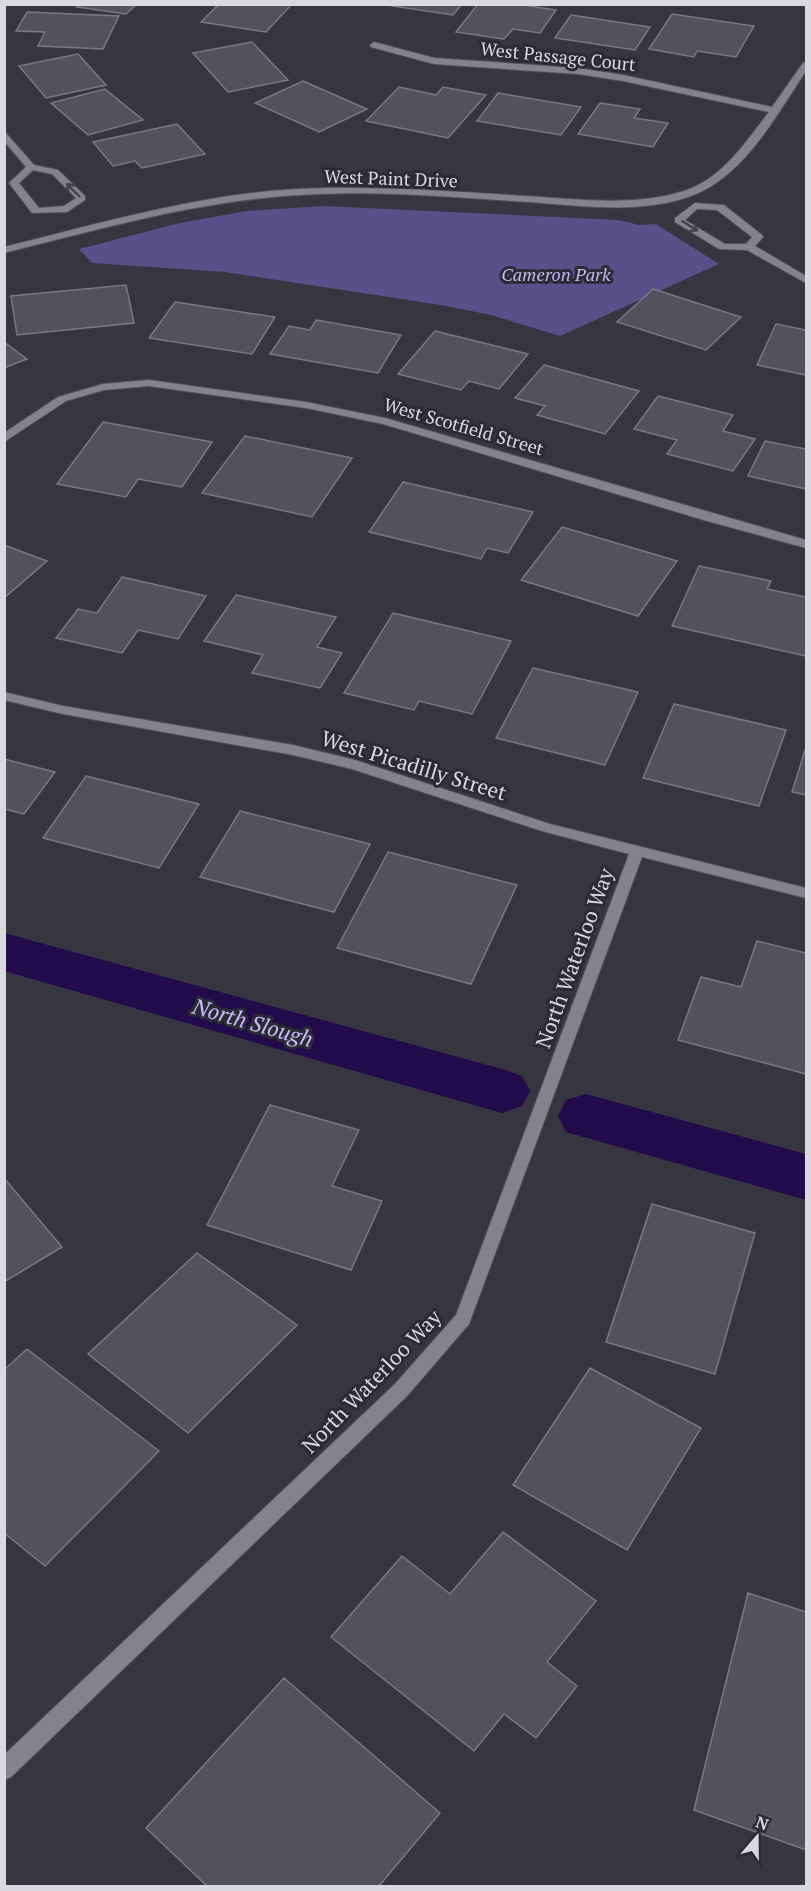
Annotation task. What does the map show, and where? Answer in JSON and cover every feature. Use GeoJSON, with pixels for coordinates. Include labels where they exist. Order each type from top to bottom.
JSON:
{"type":"FeatureCollection","features":[{"type":"Feature","properties":{"kind":"street","name":"West Passage Court"},"geometry":{"type":"LineString","coordinates":[[374,45],[434,61],[578,71],[623,78],[774,110]]}},
{"type":"Feature","properties":{"kind":"street","name":"West Paint Drive"},"geometry":{"type":"LineString","coordinates":[[76,220],[295,192],[357,191],[617,204],[681,195],[709,184],[727,170],[807,65]]}},
{"type":"Feature","properties":{"kind":"street"},"geometry":{"type":"LineString","coordinates":[[4,134],[31,167],[55,172],[82,198],[76,220]]}},
{"type":"Feature","properties":{"kind":"street"},"geometry":{"type":"LineString","coordinates":[[31,167],[14,183],[36,211],[76,220]]}},
{"type":"Feature","properties":{"kind":"street"},"geometry":{"type":"LineString","coordinates":[[681,195],[695,206],[720,207],[758,237],[749,247]]}},
{"type":"Feature","properties":{"kind":"street"},"geometry":{"type":"LineString","coordinates":[[695,206],[679,219],[723,247],[749,247],[807,280]]}},
{"type":"Feature","properties":{"kind":"street"},"geometry":{"type":"LineString","coordinates":[[4,250],[76,220]]}},
{"type":"Feature","properties":{"kind":"street","name":"West Scotfield Street"},"geometry":{"type":"LineString","coordinates":[[4,439],[62,399],[103,387],[149,383],[306,405],[385,421],[720,521],[807,544]]}},
{"type":"Feature","properties":{"kind":"street","name":"West Picadilly Street"},"geometry":{"type":"LineString","coordinates":[[4,696],[63,710],[292,750],[355,765],[547,828],[807,893]]}},
{"type":"Feature","properties":{"kind":"street","name":"North Waterloo Way"},"geometry":{"type":"LineString","coordinates":[[4,1770],[400,1390],[463,1319],[637,852]]}},
{"type":"Feature","properties":{"kind":"green space","name":"Cameron Park"},"geometry":{"type":"Polygon","coordinates":[[[323,206],[619,220],[639,225],[656,224],[719,264],[560,336],[491,315],[441,305],[225,272],[92,263],[79,249],[180,223],[247,211],[323,206]]]}},
{"type":"Feature","properties":{"kind":"building"},"geometry":{"type":"Polygon","coordinates":[[[80,4],[137,4],[126,14],[77,7],[80,4]]]}},
{"type":"Feature","properties":{"kind":"building"},"geometry":{"type":"Polygon","coordinates":[[[219,4],[292,4],[266,32],[201,22],[219,4]]]}},
{"type":"Feature","properties":{"kind":"building"},"geometry":{"type":"Polygon","coordinates":[[[393,4],[462,4],[453,15],[392,6],[393,4]]]}},
{"type":"Feature","properties":{"kind":"building"},"geometry":{"type":"Polygon","coordinates":[[[478,4],[517,4],[556,10],[540,33],[513,29],[504,39],[456,32],[478,4]]]}},
{"type":"Feature","properties":{"kind":"building"},"geometry":{"type":"Polygon","coordinates":[[[27,12],[119,16],[103,49],[38,46],[45,32],[16,31],[27,12]]]}},
{"type":"Feature","properties":{"kind":"building"},"geometry":{"type":"Polygon","coordinates":[[[672,14],[754,26],[736,57],[697,51],[694,57],[649,49],[672,14]]]}},
{"type":"Feature","properties":{"kind":"building"},"geometry":{"type":"Polygon","coordinates":[[[571,15],[650,27],[635,50],[555,38],[571,15]]]}},
{"type":"Feature","properties":{"kind":"building"},"geometry":{"type":"Polygon","coordinates":[[[252,42],[288,80],[228,92],[193,53],[252,42]]]}},
{"type":"Feature","properties":{"kind":"building"},"geometry":{"type":"Polygon","coordinates":[[[78,54],[106,85],[46,98],[19,66],[78,54]]]}},
{"type":"Feature","properties":{"kind":"building"},"geometry":{"type":"Polygon","coordinates":[[[303,81],[367,109],[319,132],[255,103],[303,81]]]}},
{"type":"Feature","properties":{"kind":"building"},"geometry":{"type":"Polygon","coordinates":[[[399,87],[436,95],[443,87],[486,95],[448,138],[366,121],[399,87]]]}},
{"type":"Feature","properties":{"kind":"building"},"geometry":{"type":"Polygon","coordinates":[[[105,89],[143,120],[88,135],[51,103],[105,89]]]}},
{"type":"Feature","properties":{"kind":"building"},"geometry":{"type":"Polygon","coordinates":[[[498,93],[581,107],[561,135],[477,121],[498,93]]]}},
{"type":"Feature","properties":{"kind":"building"},"geometry":{"type":"Polygon","coordinates":[[[600,103],[640,109],[634,118],[668,123],[653,147],[578,134],[600,103]]]}},
{"type":"Feature","properties":{"kind":"building"},"geometry":{"type":"Polygon","coordinates":[[[177,124],[205,154],[142,168],[135,161],[113,166],[93,142],[177,124]]]}},
{"type":"Feature","properties":{"kind":"building"},"geometry":{"type":"Polygon","coordinates":[[[126,285],[134,323],[17,335],[11,296],[126,285]]]}},
{"type":"Feature","properties":{"kind":"building"},"geometry":{"type":"Polygon","coordinates":[[[653,289],[741,317],[706,350],[617,322],[653,289]]]}},
{"type":"Feature","properties":{"kind":"building"},"geometry":{"type":"Polygon","coordinates":[[[175,302],[275,317],[252,354],[149,338],[175,302]]]}},
{"type":"Feature","properties":{"kind":"building"},"geometry":{"type":"Polygon","coordinates":[[[316,320],[401,335],[378,373],[270,354],[289,326],[310,330],[316,320]]]}},
{"type":"Feature","properties":{"kind":"building"},"geometry":{"type":"Polygon","coordinates":[[[776,324],[806,330],[806,375],[757,365],[776,324]]]}},
{"type":"Feature","properties":{"kind":"building"},"geometry":{"type":"Polygon","coordinates":[[[435,331],[528,354],[499,389],[469,381],[461,390],[398,374],[435,331]]]}},
{"type":"Feature","properties":{"kind":"building"},"geometry":{"type":"Polygon","coordinates":[[[4,342],[27,359],[4,368],[4,342]]]}},
{"type":"Feature","properties":{"kind":"building"},"geometry":{"type":"Polygon","coordinates":[[[544,365],[639,391],[605,434],[537,415],[545,406],[515,398],[544,365]]]}},
{"type":"Feature","properties":{"kind":"building"},"geometry":{"type":"Polygon","coordinates":[[[658,396],[733,415],[723,431],[755,439],[733,471],[667,454],[677,440],[634,429],[658,396]]]}},
{"type":"Feature","properties":{"kind":"building"},"geometry":{"type":"Polygon","coordinates":[[[103,422],[212,442],[182,487],[138,479],[126,497],[57,484],[103,422]]]}},
{"type":"Feature","properties":{"kind":"building"},"geometry":{"type":"Polygon","coordinates":[[[245,436],[352,458],[312,517],[202,493],[245,436]]]}},
{"type":"Feature","properties":{"kind":"building"},"geometry":{"type":"Polygon","coordinates":[[[765,441],[806,449],[806,489],[748,476],[765,441]]]}},
{"type":"Feature","properties":{"kind":"building"},"geometry":{"type":"Polygon","coordinates":[[[403,482],[533,512],[508,553],[487,548],[481,559],[369,532],[403,482]]]}},
{"type":"Feature","properties":{"kind":"building"},"geometry":{"type":"Polygon","coordinates":[[[562,527],[677,561],[638,616],[521,580],[562,527]]]}},
{"type":"Feature","properties":{"kind":"building"},"geometry":{"type":"Polygon","coordinates":[[[4,545],[47,561],[4,598],[4,545]]]}},
{"type":"Feature","properties":{"kind":"building"},"geometry":{"type":"Polygon","coordinates":[[[699,566],[771,581],[767,589],[806,597],[806,656],[672,626],[699,566]]]}},
{"type":"Feature","properties":{"kind":"building"},"geometry":{"type":"Polygon","coordinates":[[[122,577],[206,596],[178,639],[138,630],[122,653],[56,638],[78,609],[97,613],[122,577]]]}},
{"type":"Feature","properties":{"kind":"building"},"geometry":{"type":"Polygon","coordinates":[[[236,595],[336,617],[317,647],[342,653],[320,688],[252,673],[263,655],[204,641],[236,595]]]}},
{"type":"Feature","properties":{"kind":"building"},"geometry":{"type":"Polygon","coordinates":[[[393,613],[511,641],[472,714],[419,701],[414,710],[344,693],[393,613]]]}},
{"type":"Feature","properties":{"kind":"building"},"geometry":{"type":"Polygon","coordinates":[[[533,668],[638,692],[605,765],[496,738],[533,668]]]}},
{"type":"Feature","properties":{"kind":"building"},"geometry":{"type":"Polygon","coordinates":[[[674,704],[786,730],[759,806],[643,778],[674,704]]]}},
{"type":"Feature","properties":{"kind":"building"},"geometry":{"type":"Polygon","coordinates":[[[806,747],[806,795],[792,792],[806,747]]]}},
{"type":"Feature","properties":{"kind":"building"},"geometry":{"type":"Polygon","coordinates":[[[4,759],[55,772],[24,814],[4,809],[4,759]]]}},
{"type":"Feature","properties":{"kind":"building"},"geometry":{"type":"Polygon","coordinates":[[[86,776],[199,804],[159,868],[43,838],[86,776]]]}},
{"type":"Feature","properties":{"kind":"building"},"geometry":{"type":"Polygon","coordinates":[[[240,811],[370,844],[334,912],[200,877],[240,811]]]}},
{"type":"Feature","properties":{"kind":"building"},"geometry":{"type":"Polygon","coordinates":[[[388,852],[517,885],[471,984],[337,948],[388,852]]]}},
{"type":"Feature","properties":{"kind":"building"},"geometry":{"type":"Polygon","coordinates":[[[757,941],[806,953],[806,1074],[678,1040],[701,977],[741,987],[757,941]]]}},
{"type":"Feature","properties":{"kind":"building"},"geometry":{"type":"Polygon","coordinates":[[[270,1105],[359,1130],[332,1186],[382,1201],[351,1270],[207,1225],[270,1105]]]}},
{"type":"Feature","properties":{"kind":"building"},"geometry":{"type":"Polygon","coordinates":[[[4,1178],[62,1247],[4,1282],[4,1178]]]}},
{"type":"Feature","properties":{"kind":"building"},"geometry":{"type":"Polygon","coordinates":[[[652,1204],[755,1233],[715,1374],[606,1342],[652,1204]]]}},
{"type":"Feature","properties":{"kind":"building"},"geometry":{"type":"Polygon","coordinates":[[[197,1253],[297,1325],[188,1433],[88,1354],[197,1253]]]}},
{"type":"Feature","properties":{"kind":"building"},"geometry":{"type":"Polygon","coordinates":[[[27,1349],[159,1451],[45,1566],[4,1533],[4,1370],[27,1349]]]}},
{"type":"Feature","properties":{"kind":"building"},"geometry":{"type":"Polygon","coordinates":[[[590,1368],[701,1428],[627,1550],[513,1485],[590,1368]]]}},
{"type":"Feature","properties":{"kind":"building"},"geometry":{"type":"Polygon","coordinates":[[[503,1532],[596,1601],[547,1662],[577,1686],[536,1738],[504,1714],[474,1751],[331,1637],[402,1556],[450,1594],[503,1532]]]}},
{"type":"Feature","properties":{"kind":"building"},"geometry":{"type":"Polygon","coordinates":[[[748,1593],[806,1612],[806,1850],[694,1810],[748,1593]]]}},
{"type":"Feature","properties":{"kind":"building"},"geometry":{"type":"Polygon","coordinates":[[[284,1678],[440,1813],[379,1886],[207,1886],[146,1828],[284,1678]]]}},
{"type":"Feature","properties":{"kind":"waterway","name":"North Slough"},"geometry":{"type":"LineString","coordinates":[[4,952],[502,1091]]}},
{"type":"Feature","properties":{"kind":"waterway","name":"North Slough"},"geometry":{"type":"LineString","coordinates":[[586,1116],[806,1177]]}}]}
